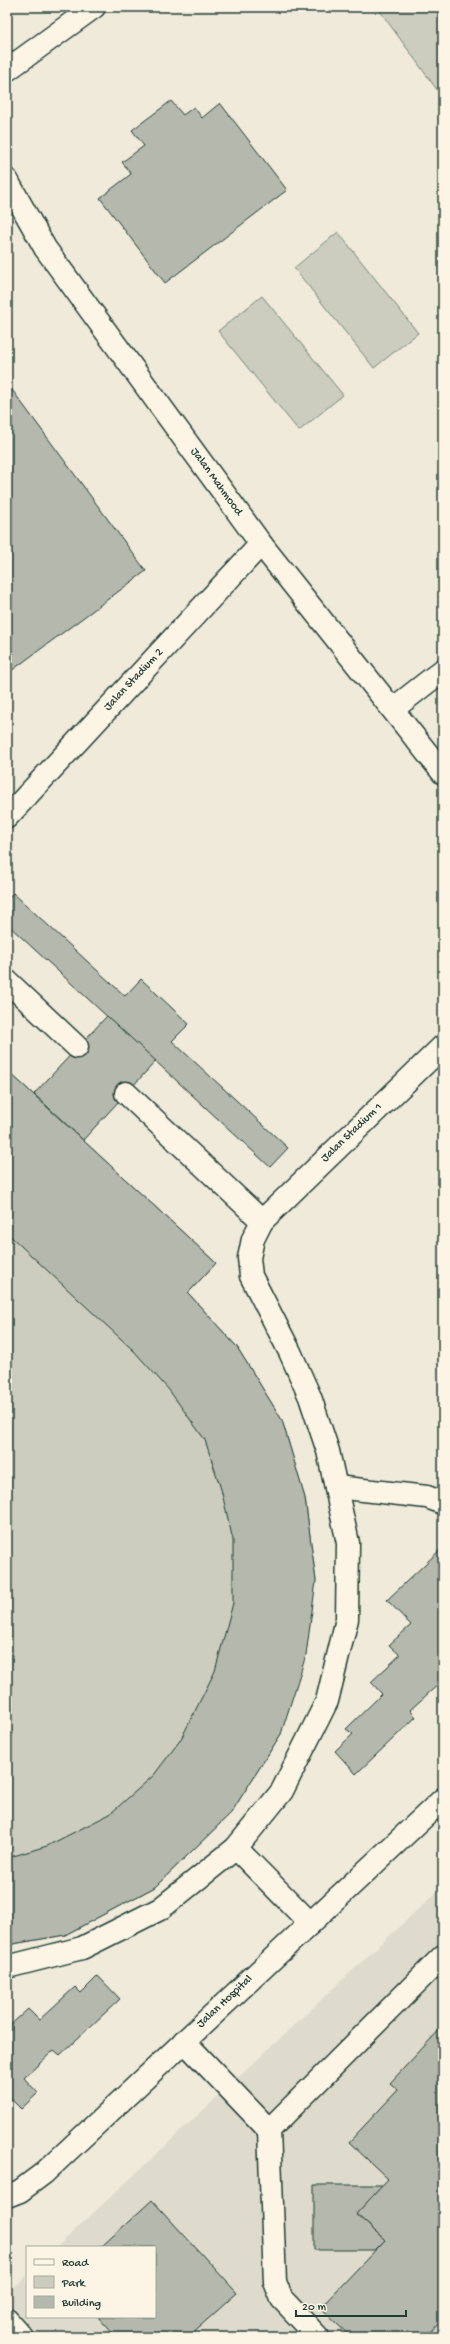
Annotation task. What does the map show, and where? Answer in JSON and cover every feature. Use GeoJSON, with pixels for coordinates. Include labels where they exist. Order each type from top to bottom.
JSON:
{"type":"FeatureCollection","features":[{"type":"Feature","properties":{"kind":"main road"},"geometry":{"type":"LineString","coordinates":[[7,70],[94,7]]}},
{"type":"Feature","properties":{"kind":"main road","name":"Jalan Mahmood"},"geometry":{"type":"LineString","coordinates":[[7,180],[45,248],[261,544],[443,773]]}},
{"type":"Feature","properties":{"kind":"main road"},"geometry":{"type":"LineString","coordinates":[[7,211],[45,248]]}},
{"type":"Feature","properties":{"kind":"main road","name":"Jalan Stadium 2"},"geometry":{"type":"LineString","coordinates":[[7,817],[261,544]]}},
{"type":"Feature","properties":{"kind":"main road"},"geometry":{"type":"LineString","coordinates":[[393,709],[443,670]]}},
{"type":"Feature","properties":{"kind":"main road"},"geometry":{"type":"LineString","coordinates":[[7,981],[77,1047]]}},
{"type":"Feature","properties":{"kind":"main road","name":"Jalan Stadium 1"},"geometry":{"type":"LineString","coordinates":[[7,1967],[82,1948],[160,1909],[236,1848],[282,1791],[327,1701],[347,1619],[348,1543],[328,1451],[310,1397],[290,1352],[251,1276],[250,1252],[253,1239],[262,1221],[443,1046]]}},
{"type":"Feature","properties":{"kind":"main road"},"geometry":{"type":"LineString","coordinates":[[126,1093],[262,1221]]}},
{"type":"Feature","properties":{"kind":"main road"},"geometry":{"type":"LineString","coordinates":[[336,1487],[427,1497],[443,1503]]}},
{"type":"Feature","properties":{"kind":"main road","name":"Jalan Hospital"},"geometry":{"type":"LineString","coordinates":[[11,2197],[44,2173],[443,1799]]}},
{"type":"Feature","properties":{"kind":"main road"},"geometry":{"type":"LineString","coordinates":[[236,1848],[310,1923]]}},
{"type":"Feature","properties":{"kind":"main road"},"geometry":{"type":"LineString","coordinates":[[269,2130],[443,1956]]}},
{"type":"Feature","properties":{"kind":"main road"},"geometry":{"type":"LineString","coordinates":[[184,2042],[269,2130],[275,2282],[282,2299],[318,2337]]}},
{"type":"Feature","properties":{"kind":"main road"},"geometry":{"type":"LineString","coordinates":[[7,2320],[22,2337]]}},
{"type":"Feature","properties":{"kind":"shaded area"},"geometry":{"type":"Polygon","coordinates":[[[443,1886],[443,2337],[7,2337],[7,2294],[26,2276],[26,2318],[156,2318],[156,2246],[58,2246],[443,1886]]]}},
{"type":"Feature","properties":{"kind":"green space"},"geometry":{"type":"Polygon","coordinates":[[[377,7],[443,7],[443,98],[377,7]]]}},
{"type":"Feature","properties":{"kind":"green space"},"geometry":{"type":"Polygon","coordinates":[[[338,232],[418,333],[374,368],[294,268],[338,232]]]}},
{"type":"Feature","properties":{"kind":"green space"},"geometry":{"type":"Polygon","coordinates":[[[262,296],[343,395],[299,431],[218,331],[262,296]]]}},
{"type":"Feature","properties":{"kind":"green space"},"geometry":{"type":"Polygon","coordinates":[[[7,1070],[216,1263],[188,1293],[237,1347],[282,1420],[305,1498],[316,1581],[281,1734],[231,1813],[155,1887],[65,1935],[7,1945],[7,1070]]]}},
{"type":"Feature","properties":{"kind":"building"},"geometry":{"type":"Polygon","coordinates":[[[171,101],[183,115],[194,107],[202,118],[220,103],[287,190],[165,283],[100,198],[131,174],[122,162],[144,146],[132,130],[171,101]]]}},
{"type":"Feature","properties":{"kind":"building"},"geometry":{"type":"Polygon","coordinates":[[[7,383],[146,571],[7,674],[7,383]]]}},
{"type":"Feature","properties":{"kind":"building"},"geometry":{"type":"Polygon","coordinates":[[[13,893],[125,996],[141,979],[189,1024],[172,1041],[288,1148],[270,1167],[7,924],[7,900],[13,893]]]}},
{"type":"Feature","properties":{"kind":"building"},"geometry":{"type":"Polygon","coordinates":[[[107,1016],[156,1061],[83,1140],[34,1094],[107,1016]]]}},
{"type":"Feature","properties":{"kind":"building"},"geometry":{"type":"Polygon","coordinates":[[[7,1070],[216,1263],[188,1293],[237,1347],[282,1420],[305,1498],[316,1581],[306,1655],[281,1734],[231,1813],[155,1887],[65,1935],[7,1945],[7,1858],[47,1846],[110,1814],[154,1775],[181,1739],[215,1671],[233,1603],[233,1540],[221,1489],[205,1440],[169,1390],[134,1351],[7,1233],[7,1070]]]}},
{"type":"Feature","properties":{"kind":"building"},"geometry":{"type":"Polygon","coordinates":[[[443,1547],[443,1685],[441,1682],[410,1710],[416,1717],[356,1774],[335,1751],[353,1734],[346,1729],[382,1694],[371,1682],[400,1655],[389,1645],[411,1625],[387,1600],[443,1547]]]}},
{"type":"Feature","properties":{"kind":"building"},"geometry":{"type":"Polygon","coordinates":[[[98,1976],[120,1999],[60,2055],[54,2050],[24,2078],[38,2093],[21,2109],[7,2095],[7,2028],[28,2009],[39,2020],[75,1987],[81,1993],[98,1976]]]}},
{"type":"Feature","properties":{"kind":"building"},"geometry":{"type":"Polygon","coordinates":[[[443,2026],[443,2319],[426,2337],[351,2337],[320,2308],[385,2240],[356,2214],[388,2179],[349,2142],[398,2090],[390,2083],[443,2026]]]}},
{"type":"Feature","properties":{"kind":"building"},"geometry":{"type":"Polygon","coordinates":[[[314,2185],[383,2185],[356,2214],[385,2240],[375,2250],[314,2250],[314,2185]]]}},
{"type":"Feature","properties":{"kind":"building"},"geometry":{"type":"Polygon","coordinates":[[[152,2200],[237,2293],[188,2337],[116,2337],[99,2318],[156,2318],[156,2246],[102,2246],[152,2200]]]}}]}
